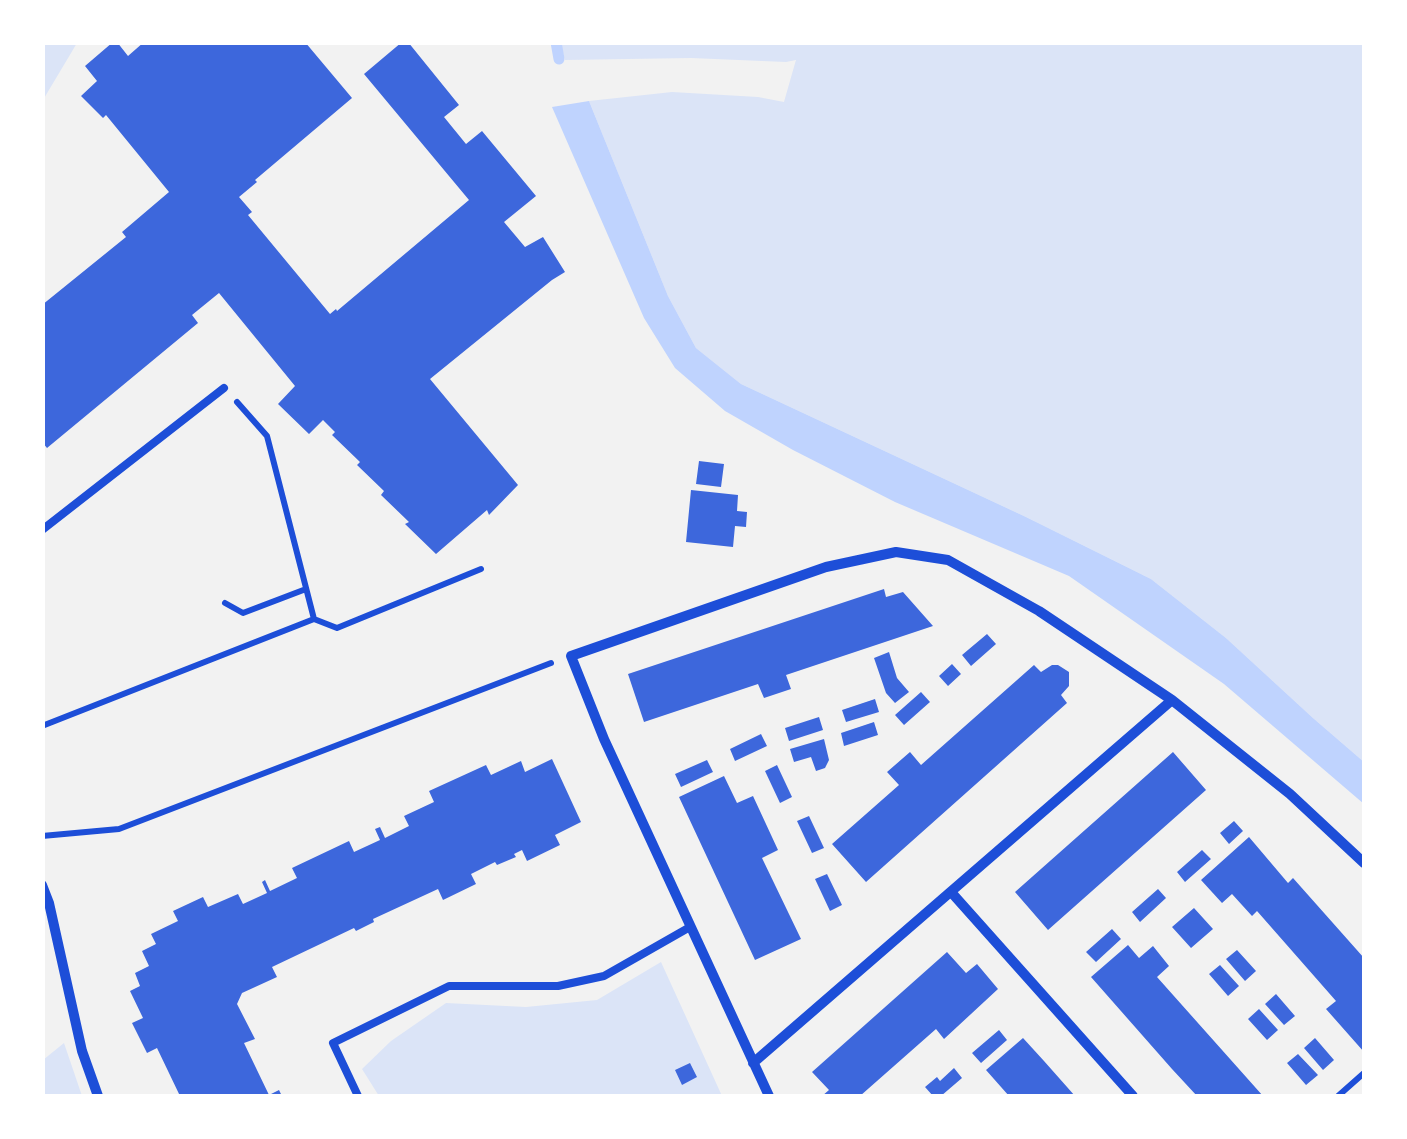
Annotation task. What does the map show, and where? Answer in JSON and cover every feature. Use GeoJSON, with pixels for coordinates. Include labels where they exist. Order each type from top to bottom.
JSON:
{"type":"FeatureCollection","features":[{"type":"Feature","properties":{"kind":"street"},"geometry":{"type":"LineString","coordinates":[[770,1096],[604,738],[571,656],[826,567],[896,552],[948,560],[1039,611],[1172,700],[1290,794],[1364,863]]}},
{"type":"Feature","properties":{"kind":"street"},"geometry":{"type":"LineString","coordinates":[[754,1064],[1172,700]]}},
{"type":"Feature","properties":{"kind":"street"},"geometry":{"type":"LineString","coordinates":[[42,886],[82,1051],[98,1096]]}},
{"type":"Feature","properties":{"kind":"street"},"geometry":{"type":"LineString","coordinates":[[951,892],[1133,1096]]}},
{"type":"Feature","properties":{"kind":"lane"},"geometry":{"type":"LineString","coordinates":[[42,530],[224,388]]}},
{"type":"Feature","properties":{"kind":"lane"},"geometry":{"type":"LineString","coordinates":[[358,1096],[334,1043],[449,986],[558,986],[604,976],[690,927]]}},
{"type":"Feature","properties":{"kind":"path"},"geometry":{"type":"LineString","coordinates":[[224,388],[266,436],[314,619]]}},
{"type":"Feature","properties":{"kind":"path"},"geometry":{"type":"LineString","coordinates":[[42,726],[314,619],[338,628],[482,569]]}},
{"type":"Feature","properties":{"kind":"path"},"geometry":{"type":"LineString","coordinates":[[225,604],[243,613],[306,590]]}},
{"type":"Feature","properties":{"kind":"path"},"geometry":{"type":"LineString","coordinates":[[42,836],[120,829],[571,656]]}},
{"type":"Feature","properties":{"kind":"path"},"geometry":{"type":"LineString","coordinates":[[1338,1096],[1364,1074]]}},
{"type":"Feature","properties":{"kind":"shaded area"},"geometry":{"type":"Polygon","coordinates":[[[42,43],[77,43],[43,100],[42,43]]]}},
{"type":"Feature","properties":{"kind":"shaded area"},"geometry":{"type":"Polygon","coordinates":[[[560,43],[1364,43],[1364,762],[1226,638],[1151,579],[741,384],[696,348],[668,296],[589,101],[672,92],[784,102],[796,60],[565,60],[560,43]]]}},
{"type":"Feature","properties":{"kind":"shaded area"},"geometry":{"type":"Polygon","coordinates":[[[661,962],[722,1096],[379,1096],[362,1069],[391,1041],[446,1003],[526,1007],[597,1000],[661,962]]]}},
{"type":"Feature","properties":{"kind":"shaded area"},"geometry":{"type":"Polygon","coordinates":[[[64,1043],[82,1096],[43,1096],[43,1060],[64,1043]]]}},
{"type":"Feature","properties":{"kind":"water"},"geometry":{"type":"Polygon","coordinates":[[[589,101],[668,296],[696,348],[741,384],[1151,579],[1226,638],[1364,762],[1364,804],[1224,684],[1069,576],[895,502],[793,450],[725,411],[675,368],[644,318],[552,107],[589,101]]]}},
{"type":"Feature","properties":{"kind":"building"},"geometry":{"type":"Polygon","coordinates":[[[113,42],[128,56],[144,42],[305,42],[352,98],[239,197],[252,212],[248,215],[330,314],[469,200],[364,74],[402,42],[408,42],[459,105],[444,117],[466,144],[482,131],[536,196],[504,222],[525,247],[543,237],[565,272],[430,379],[518,485],[489,515],[487,510],[436,554],[405,524],[409,522],[381,495],[384,491],[357,465],[360,462],[332,435],[335,432],[323,420],[309,434],[278,404],[295,386],[219,293],[192,315],[198,323],[47,448],[42,442],[42,305],[126,237],[122,232],[169,192],[106,115],[103,118],[81,96],[97,81],[85,66],[113,42]]]}},
{"type":"Feature","properties":{"kind":"building"},"geometry":{"type":"Polygon","coordinates":[[[699,461],[724,464],[721,487],[696,484],[699,461]]]}},
{"type":"Feature","properties":{"kind":"building"},"geometry":{"type":"Polygon","coordinates":[[[691,490],[738,495],[737,511],[747,512],[746,527],[735,526],[733,547],[686,542],[691,490]]]}},
{"type":"Feature","properties":{"kind":"building"},"geometry":{"type":"Polygon","coordinates":[[[884,589],[886,597],[903,592],[933,626],[786,675],[791,689],[764,698],[758,684],[644,722],[628,674],[884,589]]]}},
{"type":"Feature","properties":{"kind":"building"},"geometry":{"type":"Polygon","coordinates":[[[987,634],[996,644],[971,666],[962,655],[987,634]]]}},
{"type":"Feature","properties":{"kind":"building"},"geometry":{"type":"Polygon","coordinates":[[[889,652],[897,678],[909,692],[895,703],[886,693],[874,658],[889,652]]]}},
{"type":"Feature","properties":{"kind":"building"},"geometry":{"type":"Polygon","coordinates":[[[952,664],[961,674],[948,686],[939,676],[952,664]]]}},
{"type":"Feature","properties":{"kind":"building"},"geometry":{"type":"Polygon","coordinates":[[[1034,665],[1041,672],[1058,665],[1069,672],[1069,686],[1061,695],[1067,703],[866,882],[832,844],[899,785],[887,772],[910,752],[921,765],[1034,665]]]}},
{"type":"Feature","properties":{"kind":"building"},"geometry":{"type":"Polygon","coordinates":[[[921,692],[930,702],[904,725],[895,715],[921,692]]]}},
{"type":"Feature","properties":{"kind":"building"},"geometry":{"type":"Polygon","coordinates":[[[875,699],[879,712],[846,722],[842,710],[875,699]]]}},
{"type":"Feature","properties":{"kind":"building"},"geometry":{"type":"Polygon","coordinates":[[[819,717],[823,730],[789,741],[785,728],[819,717]]]}},
{"type":"Feature","properties":{"kind":"building"},"geometry":{"type":"Polygon","coordinates":[[[874,722],[878,735],[844,746],[841,733],[874,722]]]}},
{"type":"Feature","properties":{"kind":"building"},"geometry":{"type":"Polygon","coordinates":[[[761,734],[767,746],[735,761],[730,749],[761,734]]]}},
{"type":"Feature","properties":{"kind":"building"},"geometry":{"type":"Polygon","coordinates":[[[824,739],[829,760],[825,768],[816,771],[811,757],[794,762],[790,749],[824,739]]]}},
{"type":"Feature","properties":{"kind":"building"},"geometry":{"type":"Polygon","coordinates":[[[1173,752],[1206,790],[1048,930],[1015,892],[1173,752]]]}},
{"type":"Feature","properties":{"kind":"building"},"geometry":{"type":"Polygon","coordinates":[[[552,759],[581,822],[555,835],[560,845],[527,861],[522,850],[514,854],[516,857],[471,874],[476,884],[443,900],[438,889],[356,931],[354,928],[272,967],[277,977],[242,993],[237,1004],[255,1039],[244,1043],[269,1095],[279,1090],[282,1096],[180,1096],[157,1048],[147,1053],[132,1023],[143,1018],[130,991],[140,986],[135,973],[149,966],[142,951],[156,944],[151,934],[178,921],[173,911],[203,897],[208,907],[238,894],[243,904],[267,893],[262,882],[265,880],[270,891],[297,878],[292,868],[349,841],[354,852],[380,840],[375,829],[380,827],[385,838],[409,826],[404,816],[434,802],[429,791],[486,765],[491,775],[521,761],[525,772],[552,759]]]}},
{"type":"Feature","properties":{"kind":"building"},"geometry":{"type":"Polygon","coordinates":[[[707,760],[713,772],[681,787],[675,774],[707,760]]]}},
{"type":"Feature","properties":{"kind":"building"},"geometry":{"type":"Polygon","coordinates":[[[777,765],[792,797],[780,803],[765,771],[777,765]]]}},
{"type":"Feature","properties":{"kind":"building"},"geometry":{"type":"Polygon","coordinates":[[[724,776],[737,803],[753,796],[778,850],[762,858],[801,939],[755,960],[679,797],[724,776]]]}},
{"type":"Feature","properties":{"kind":"building"},"geometry":{"type":"Polygon","coordinates":[[[809,816],[824,848],[812,853],[797,821],[809,816]]]}},
{"type":"Feature","properties":{"kind":"building"},"geometry":{"type":"Polygon","coordinates":[[[1234,821],[1243,831],[1229,844],[1220,833],[1234,821]]]}},
{"type":"Feature","properties":{"kind":"building"},"geometry":{"type":"Polygon","coordinates":[[[1249,837],[1288,883],[1293,878],[1364,958],[1364,1052],[1326,1009],[1336,1001],[1257,911],[1252,916],[1232,894],[1222,903],[1201,880],[1249,837]]]}},
{"type":"Feature","properties":{"kind":"building"},"geometry":{"type":"Polygon","coordinates":[[[1202,850],[1211,859],[1185,882],[1177,872],[1202,850]]]}},
{"type":"Feature","properties":{"kind":"building"},"geometry":{"type":"Polygon","coordinates":[[[827,874],[842,905],[830,911],[815,879],[827,874]]]}},
{"type":"Feature","properties":{"kind":"building"},"geometry":{"type":"Polygon","coordinates":[[[1158,889],[1166,898],[1140,922],[1132,912],[1158,889]]]}},
{"type":"Feature","properties":{"kind":"building"},"geometry":{"type":"Polygon","coordinates":[[[1194,908],[1213,929],[1191,948],[1172,927],[1194,908]]]}},
{"type":"Feature","properties":{"kind":"building"},"geometry":{"type":"Polygon","coordinates":[[[1112,929],[1121,939],[1096,962],[1086,952],[1112,929]]]}},
{"type":"Feature","properties":{"kind":"building"},"geometry":{"type":"Polygon","coordinates":[[[1128,945],[1139,958],[1153,946],[1169,966],[1157,977],[1263,1096],[1197,1096],[1172,1069],[1091,977],[1128,945]]]}},
{"type":"Feature","properties":{"kind":"building"},"geometry":{"type":"Polygon","coordinates":[[[1237,950],[1256,971],[1245,981],[1226,959],[1237,950]]]}},
{"type":"Feature","properties":{"kind":"building"},"geometry":{"type":"Polygon","coordinates":[[[947,952],[966,973],[977,964],[998,989],[944,1039],[936,1029],[860,1096],[822,1096],[829,1090],[812,1072],[947,952]]]}},
{"type":"Feature","properties":{"kind":"building"},"geometry":{"type":"Polygon","coordinates":[[[1220,965],[1239,986],[1228,996],[1209,974],[1220,965]]]}},
{"type":"Feature","properties":{"kind":"building"},"geometry":{"type":"Polygon","coordinates":[[[1276,994],[1295,1016],[1284,1025],[1265,1004],[1276,994]]]}},
{"type":"Feature","properties":{"kind":"building"},"geometry":{"type":"Polygon","coordinates":[[[1259,1009],[1278,1030],[1267,1040],[1248,1019],[1259,1009]]]}},
{"type":"Feature","properties":{"kind":"building"},"geometry":{"type":"Polygon","coordinates":[[[999,1030],[1007,1040],[981,1063],[972,1053],[999,1030]]]}},
{"type":"Feature","properties":{"kind":"building"},"geometry":{"type":"Polygon","coordinates":[[[1023,1038],[1075,1096],[1009,1096],[986,1070],[1023,1038]]]}},
{"type":"Feature","properties":{"kind":"building"},"geometry":{"type":"Polygon","coordinates":[[[1315,1038],[1334,1060],[1323,1070],[1304,1048],[1315,1038]]]}},
{"type":"Feature","properties":{"kind":"building"},"geometry":{"type":"Polygon","coordinates":[[[1298,1054],[1318,1075],[1306,1085],[1287,1063],[1298,1054]]]}},
{"type":"Feature","properties":{"kind":"building"},"geometry":{"type":"Polygon","coordinates":[[[690,1063],[697,1077],[682,1085],[675,1070],[690,1063]]]}},
{"type":"Feature","properties":{"kind":"building"},"geometry":{"type":"Polygon","coordinates":[[[954,1068],[962,1078],[941,1096],[933,1096],[925,1087],[937,1077],[940,1081],[954,1068]]]}},
{"type":"Feature","properties":{"kind":"waterway"},"geometry":{"type":"LineString","coordinates":[[556,42],[559,59]]}}]}
